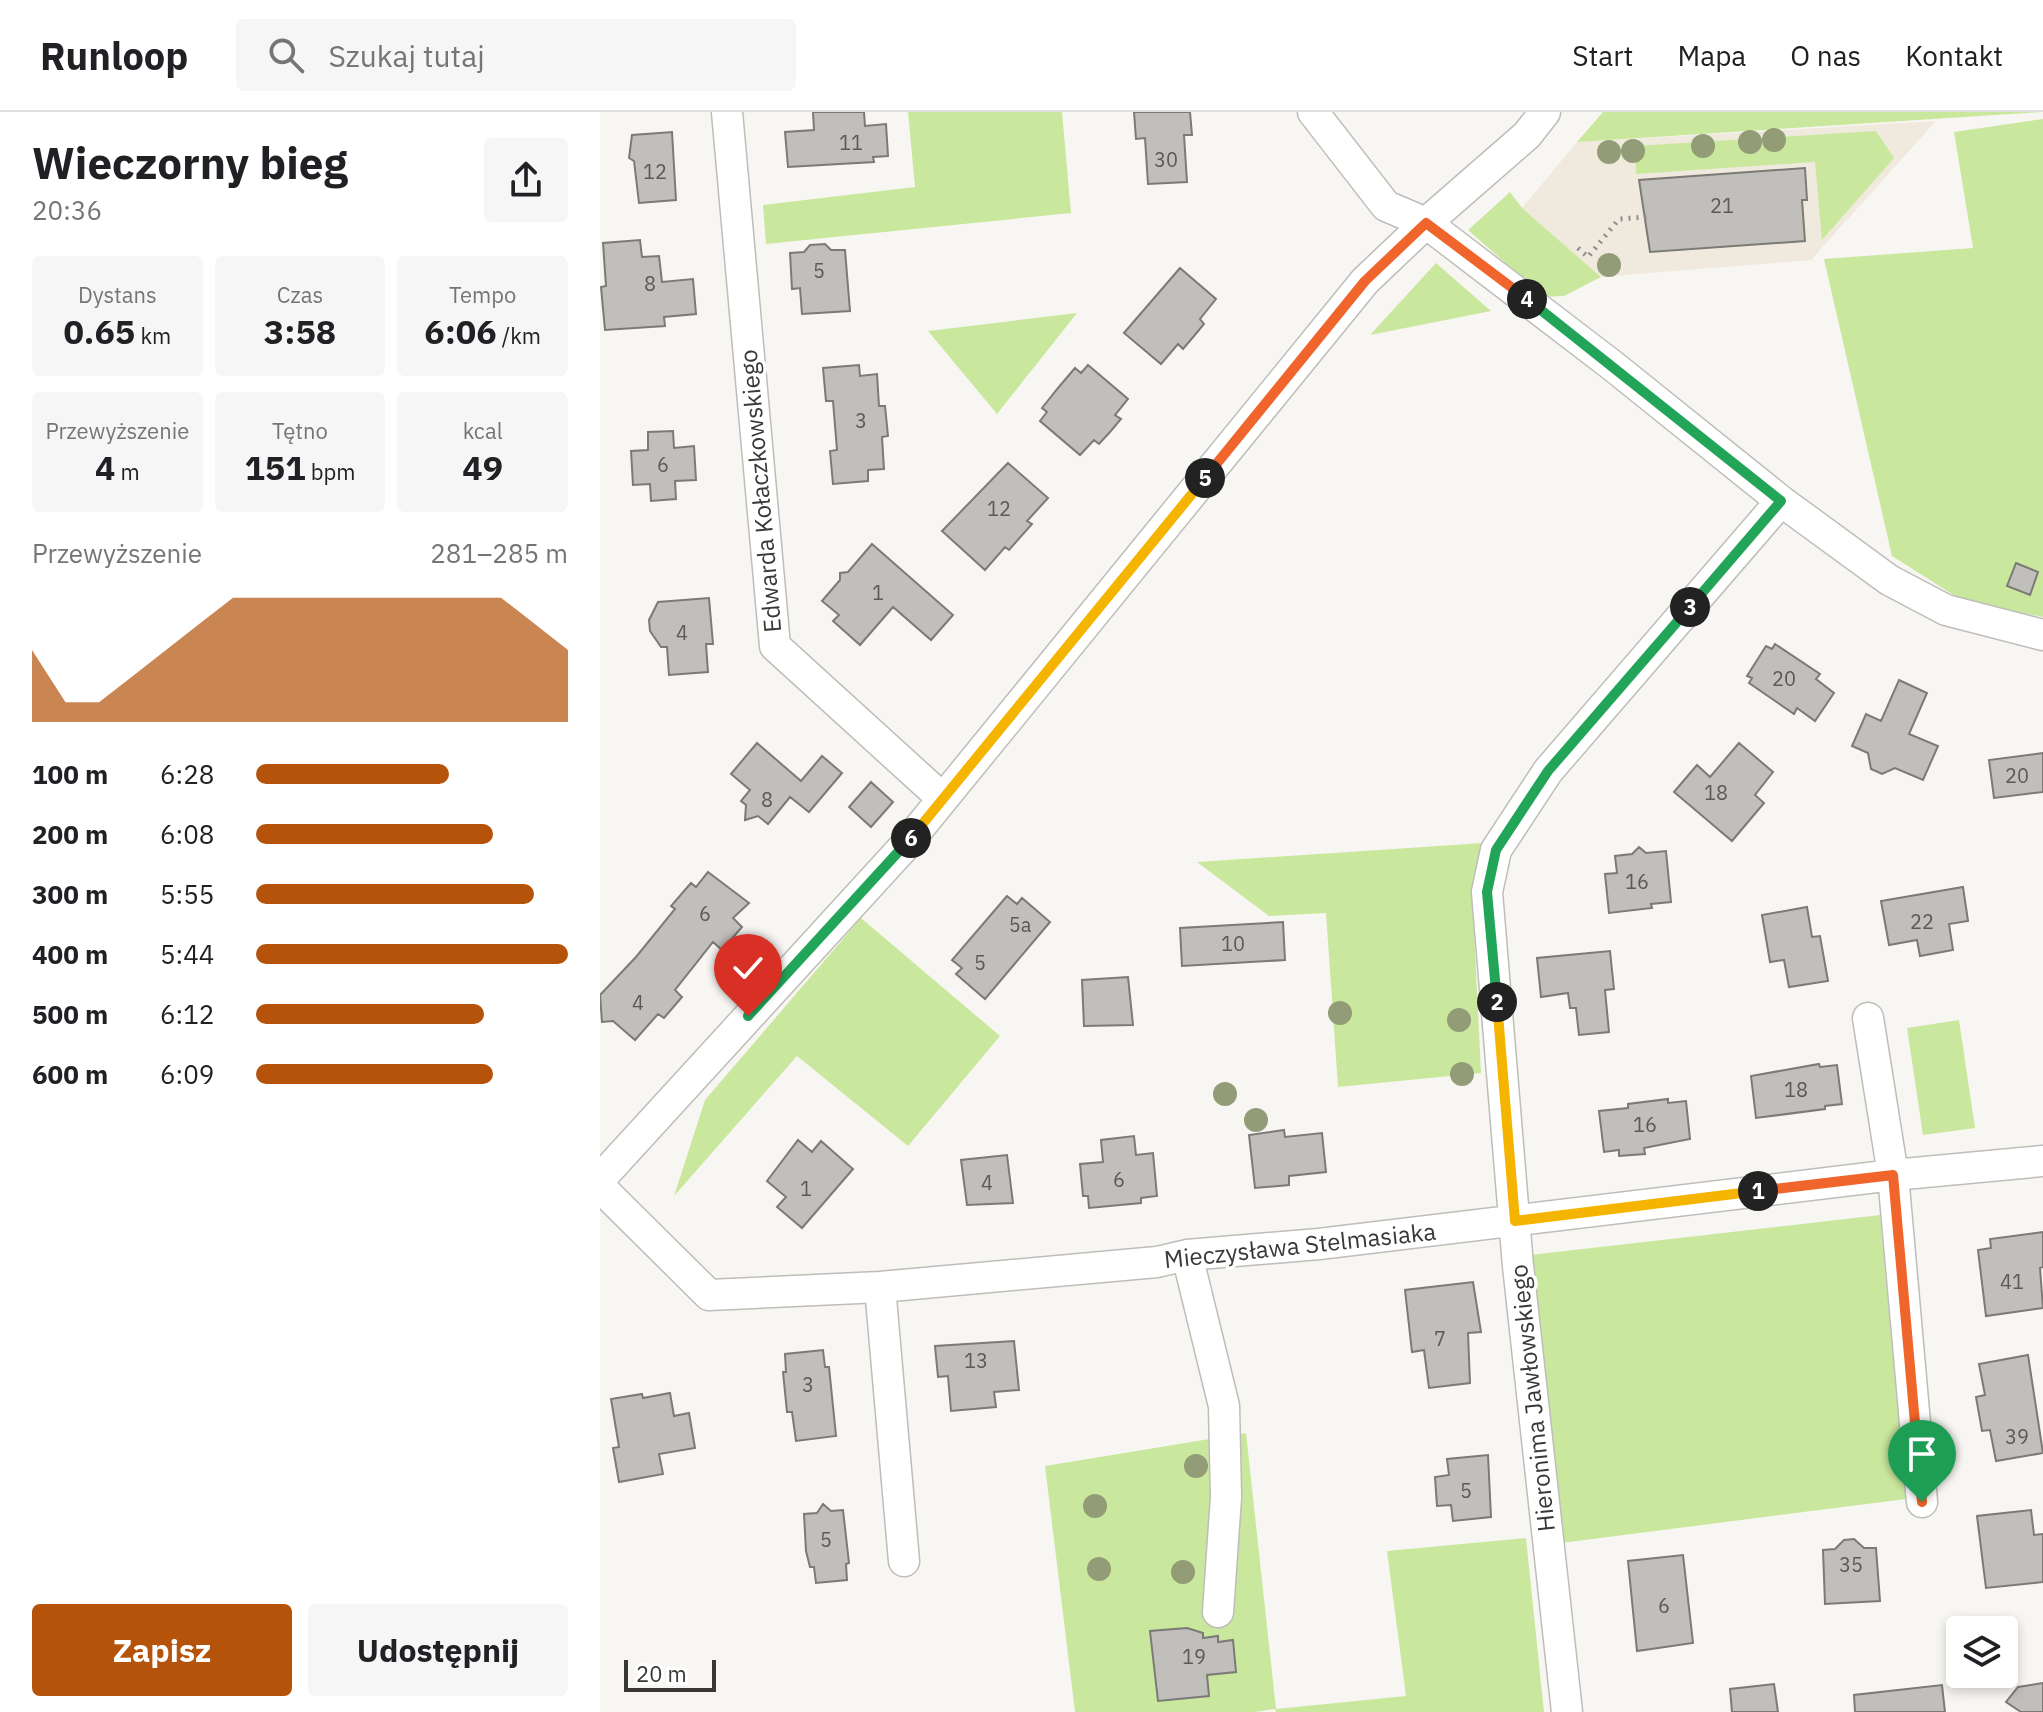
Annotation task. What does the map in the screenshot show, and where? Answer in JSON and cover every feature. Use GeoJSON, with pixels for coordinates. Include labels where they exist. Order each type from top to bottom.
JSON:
{"type":"FeatureCollection","features":[{"type":"Feature","properties":{"kind":"street","name":"Edwarda Kołaczkowskiego"},"geometry":{"type":"LineString","coordinates":[[727,112],[775,646],[942,798]]}},
{"type":"Feature","properties":{"kind":"street"},"geometry":{"type":"LineString","coordinates":[[1313,112],[1386,206],[1426,223],[1601,356],[1781,501],[1889,580],[1946,610],[2043,635]]}},
{"type":"Feature","properties":{"kind":"street"},"geometry":{"type":"LineString","coordinates":[[600,1179],[902,849],[1365,281],[1527,135],[1545,112]]}},
{"type":"Feature","properties":{"kind":"street","name":"Hieronima Jawłowskiego"},"geometry":{"type":"LineString","coordinates":[[1567,1712],[1515,1221],[1487,892],[1496,850],[1548,771],[1781,501]]}},
{"type":"Feature","properties":{"kind":"street"},"geometry":{"type":"LineString","coordinates":[[1868,1018],[1893,1175],[1922,1502]]}},
{"type":"Feature","properties":{"kind":"street","name":"Mieczysława Stelmasiaka"},"geometry":{"type":"LineString","coordinates":[[600,1187],[709,1295],[880,1287],[1157,1262],[1187,1255],[1319,1244],[1893,1175],[2043,1161]]}},
{"type":"Feature","properties":{"kind":"street"},"geometry":{"type":"LineString","coordinates":[[1187,1255],[1224,1406],[1226,1497],[1218,1612]]}},
{"type":"Feature","properties":{"kind":"street"},"geometry":{"type":"LineString","coordinates":[[880,1287],[904,1561]]}},
{"type":"Feature","properties":{"kind":"path"},"geometry":{"type":"LineString","coordinates":[[1578,248],[1588,257],[1619,219],[1647,217]]}},
{"type":"Feature","properties":{"kind":"shaded area"},"geometry":{"type":"Polygon","coordinates":[[[1936,121],[1811,260],[1601,277],[1522,208],[1577,142],[1936,121]]]}},
{"type":"Feature","properties":{"kind":"green space"},"geometry":{"type":"Polygon","coordinates":[[[908,112],[1062,112],[1071,213],[766,244],[763,205],[915,187],[908,112]]]}},
{"type":"Feature","properties":{"kind":"green space"},"geometry":{"type":"Polygon","coordinates":[[[1603,112],[2043,112],[1577,142],[1603,112]]]}},
{"type":"Feature","properties":{"kind":"green space"},"geometry":{"type":"Polygon","coordinates":[[[2043,119],[2043,617],[1963,601],[1892,556],[1824,259],[1973,248],[1954,132],[2043,119]]]}},
{"type":"Feature","properties":{"kind":"green space"},"geometry":{"type":"Polygon","coordinates":[[[1876,131],[1894,158],[1822,240],[1815,162],[1636,174],[1635,146],[1876,131]]]}},
{"type":"Feature","properties":{"kind":"green space"},"geometry":{"type":"Polygon","coordinates":[[[1510,192],[1522,208],[1601,277],[1564,296],[1544,297],[1468,230],[1510,192]]]}},
{"type":"Feature","properties":{"kind":"green space"},"geometry":{"type":"Polygon","coordinates":[[[1436,263],[1491,311],[1370,335],[1436,263]]]}},
{"type":"Feature","properties":{"kind":"green space"},"geometry":{"type":"Polygon","coordinates":[[[1077,313],[997,414],[928,331],[1077,313]]]}},
{"type":"Feature","properties":{"kind":"green space"},"geometry":{"type":"Polygon","coordinates":[[[1483,843],[1472,889],[1481,1073],[1338,1087],[1326,913],[1269,916],[1197,862],[1483,843]]]}},
{"type":"Feature","properties":{"kind":"green space"},"geometry":{"type":"Polygon","coordinates":[[[861,918],[1000,1036],[908,1146],[797,1056],[674,1196],[705,1100],[861,918]]]}},
{"type":"Feature","properties":{"kind":"green space"},"geometry":{"type":"Polygon","coordinates":[[[1959,1020],[1975,1128],[1923,1135],[1907,1028],[1959,1020]]]}},
{"type":"Feature","properties":{"kind":"green space"},"geometry":{"type":"Polygon","coordinates":[[[1880,1215],[1906,1499],[1561,1543],[1530,1255],[1880,1215]]]}},
{"type":"Feature","properties":{"kind":"green space"},"geometry":{"type":"Polygon","coordinates":[[[1246,1433],[1276,1709],[1406,1696],[1387,1551],[1526,1538],[1544,1712],[1276,1712],[1275,1709],[1255,1712],[1075,1712],[1045,1466],[1246,1433]]]}},
{"type":"Feature","properties":{"kind":"building"},"geometry":{"type":"Polygon","coordinates":[[[813,112],[864,112],[865,126],[886,124],[888,156],[873,157],[874,162],[788,167],[785,132],[814,130],[813,112]]]}},
{"type":"Feature","properties":{"kind":"building"},"geometry":{"type":"Polygon","coordinates":[[[1134,112],[1190,112],[1192,135],[1184,135],[1187,182],[1148,184],[1145,138],[1136,139],[1134,112]]]}},
{"type":"Feature","properties":{"kind":"building"},"geometry":{"type":"Polygon","coordinates":[[[672,132],[676,200],[639,203],[634,161],[629,158],[632,135],[672,132]]]}},
{"type":"Feature","properties":{"kind":"building"},"geometry":{"type":"Polygon","coordinates":[[[1805,168],[1807,200],[1802,200],[1805,241],[1650,252],[1639,180],[1805,168]]]}},
{"type":"Feature","properties":{"kind":"building"},"geometry":{"type":"Polygon","coordinates":[[[640,240],[642,257],[659,256],[662,282],[693,279],[696,314],[664,317],[665,326],[605,330],[601,287],[606,286],[603,243],[640,240]]]}},
{"type":"Feature","properties":{"kind":"building"},"geometry":{"type":"Polygon","coordinates":[[[825,244],[831,250],[845,250],[850,311],[802,314],[800,288],[792,289],[790,253],[804,252],[810,245],[825,244]]]}},
{"type":"Feature","properties":{"kind":"building"},"geometry":{"type":"Polygon","coordinates":[[[1180,268],[1216,299],[1200,319],[1204,324],[1183,349],[1178,344],[1161,364],[1124,333],[1180,268]]]}},
{"type":"Feature","properties":{"kind":"building"},"geometry":{"type":"Polygon","coordinates":[[[859,365],[860,376],[877,374],[879,406],[885,406],[888,436],[882,437],[884,469],[868,470],[868,481],[833,484],[830,451],[837,450],[833,401],[826,401],[823,368],[859,365]]]}},
{"type":"Feature","properties":{"kind":"building"},"geometry":{"type":"Polygon","coordinates":[[[1088,365],[1128,399],[1115,415],[1121,419],[1110,432],[1099,444],[1094,440],[1080,455],[1040,421],[1047,412],[1042,408],[1075,368],[1081,373],[1088,365]]]}},
{"type":"Feature","properties":{"kind":"building"},"geometry":{"type":"Polygon","coordinates":[[[673,431],[674,448],[694,446],[696,480],[675,481],[676,499],[651,501],[650,484],[633,485],[631,451],[648,450],[648,432],[673,431]]]}},
{"type":"Feature","properties":{"kind":"building"},"geometry":{"type":"Polygon","coordinates":[[[1008,463],[1048,498],[1027,521],[1032,524],[1009,550],[1005,547],[985,570],[942,531],[1008,463]]]}},
{"type":"Feature","properties":{"kind":"building"},"geometry":{"type":"Polygon","coordinates":[[[872,544],[953,615],[931,640],[893,607],[860,645],[833,621],[839,615],[822,601],[840,580],[840,573],[848,572],[872,544]]]}},
{"type":"Feature","properties":{"kind":"building"},"geometry":{"type":"Polygon","coordinates":[[[2016,563],[2038,572],[2030,595],[2007,586],[2016,563]]]}},
{"type":"Feature","properties":{"kind":"building"},"geometry":{"type":"Polygon","coordinates":[[[709,598],[713,644],[706,644],[708,672],[669,675],[667,647],[661,647],[650,631],[649,620],[658,602],[709,598]]]}},
{"type":"Feature","properties":{"kind":"building"},"geometry":{"type":"Polygon","coordinates":[[[1775,644],[1820,674],[1816,679],[1834,693],[1815,721],[1797,708],[1794,714],[1749,683],[1752,678],[1747,676],[1766,646],[1772,649],[1775,644]]]}},
{"type":"Feature","properties":{"kind":"building"},"geometry":{"type":"Polygon","coordinates":[[[1899,680],[1927,693],[1909,734],[1938,746],[1923,780],[1895,768],[1882,774],[1871,769],[1868,753],[1852,746],[1866,714],[1881,721],[1899,680]]]}},
{"type":"Feature","properties":{"kind":"building"},"geometry":{"type":"Polygon","coordinates":[[[757,743],[801,781],[822,756],[842,773],[809,812],[790,797],[768,824],[758,816],[745,820],[746,805],[741,801],[750,790],[731,774],[757,743]]]}},
{"type":"Feature","properties":{"kind":"building"},"geometry":{"type":"Polygon","coordinates":[[[1739,743],[1773,772],[1755,795],[1764,803],[1732,841],[1674,792],[1697,765],[1710,777],[1739,743]]]}},
{"type":"Feature","properties":{"kind":"building"},"geometry":{"type":"Polygon","coordinates":[[[2043,753],[2043,792],[1994,798],[1989,760],[2043,753]]]}},
{"type":"Feature","properties":{"kind":"building"},"geometry":{"type":"Polygon","coordinates":[[[871,782],[893,802],[871,827],[849,807],[871,782]]]}},
{"type":"Feature","properties":{"kind":"building"},"geometry":{"type":"Polygon","coordinates":[[[1639,847],[1646,853],[1666,851],[1671,902],[1651,904],[1652,908],[1609,913],[1605,874],[1617,873],[1615,856],[1632,854],[1639,847]]]}},
{"type":"Feature","properties":{"kind":"building"},"geometry":{"type":"Polygon","coordinates":[[[708,872],[749,903],[733,918],[742,927],[722,950],[713,942],[675,990],[682,997],[664,1018],[658,1014],[635,1040],[613,1021],[602,1022],[600,995],[675,909],[671,906],[691,883],[696,887],[708,872]]]}},
{"type":"Feature","properties":{"kind":"building"},"geometry":{"type":"Polygon","coordinates":[[[1963,887],[1968,921],[1949,924],[1953,950],[1920,956],[1917,940],[1889,945],[1881,901],[1963,887]]]}},
{"type":"Feature","properties":{"kind":"building"},"geometry":{"type":"Polygon","coordinates":[[[1007,896],[1017,904],[1022,898],[1050,922],[985,999],[956,974],[962,968],[952,960],[1007,896]]]}},
{"type":"Feature","properties":{"kind":"building"},"geometry":{"type":"Polygon","coordinates":[[[1807,907],[1812,937],[1820,936],[1828,981],[1789,987],[1784,960],[1770,962],[1762,915],[1807,907]]]}},
{"type":"Feature","properties":{"kind":"building"},"geometry":{"type":"Polygon","coordinates":[[[1283,922],[1285,960],[1182,966],[1180,928],[1283,922]]]}},
{"type":"Feature","properties":{"kind":"building"},"geometry":{"type":"Polygon","coordinates":[[[1610,951],[1614,989],[1605,990],[1609,1032],[1579,1035],[1576,1008],[1570,1008],[1568,993],[1541,997],[1537,958],[1610,951]]]}},
{"type":"Feature","properties":{"kind":"building"},"geometry":{"type":"Polygon","coordinates":[[[1128,977],[1133,1025],[1084,1026],[1082,980],[1128,977]]]}},
{"type":"Feature","properties":{"kind":"building"},"geometry":{"type":"Polygon","coordinates":[[[1819,1064],[1820,1067],[1837,1065],[1842,1104],[1756,1118],[1751,1076],[1819,1064]]]}},
{"type":"Feature","properties":{"kind":"building"},"geometry":{"type":"Polygon","coordinates":[[[1668,1099],[1668,1103],[1686,1101],[1690,1139],[1644,1148],[1645,1154],[1619,1156],[1619,1150],[1604,1152],[1599,1111],[1668,1099]]]}},
{"type":"Feature","properties":{"kind":"building"},"geometry":{"type":"Polygon","coordinates":[[[1284,1130],[1285,1137],[1322,1133],[1326,1172],[1289,1176],[1289,1185],[1255,1188],[1249,1135],[1284,1130]]]}},
{"type":"Feature","properties":{"kind":"building"},"geometry":{"type":"Polygon","coordinates":[[[1134,1136],[1136,1155],[1153,1153],[1157,1196],[1141,1198],[1141,1203],[1089,1208],[1088,1196],[1083,1196],[1080,1164],[1103,1162],[1101,1140],[1134,1136]]]}},
{"type":"Feature","properties":{"kind":"building"},"geometry":{"type":"Polygon","coordinates":[[[798,1140],[812,1152],[821,1141],[853,1169],[802,1228],[777,1207],[786,1197],[767,1181],[798,1140]]]}},
{"type":"Feature","properties":{"kind":"building"},"geometry":{"type":"Polygon","coordinates":[[[1007,1155],[1013,1203],[967,1205],[961,1160],[1007,1155]]]}},
{"type":"Feature","properties":{"kind":"building"},"geometry":{"type":"Polygon","coordinates":[[[2043,1232],[2043,1267],[2040,1268],[2043,1308],[1986,1316],[1978,1250],[1991,1248],[1990,1239],[2043,1232]]]}},
{"type":"Feature","properties":{"kind":"building"},"geometry":{"type":"Polygon","coordinates":[[[1473,1282],[1481,1332],[1468,1333],[1470,1383],[1429,1388],[1424,1350],[1412,1352],[1405,1290],[1473,1282]]]}},
{"type":"Feature","properties":{"kind":"building"},"geometry":{"type":"Polygon","coordinates":[[[1014,1341],[1019,1390],[994,1392],[996,1407],[951,1411],[948,1376],[938,1377],[935,1346],[1014,1341]]]}},
{"type":"Feature","properties":{"kind":"building"},"geometry":{"type":"Polygon","coordinates":[[[823,1350],[825,1367],[829,1367],[836,1436],[796,1441],[792,1412],[787,1412],[783,1372],[786,1372],[785,1354],[823,1350]]]}},
{"type":"Feature","properties":{"kind":"building"},"geometry":{"type":"Polygon","coordinates":[[[2028,1355],[2043,1453],[1996,1461],[1990,1430],[1982,1431],[1976,1397],[1985,1395],[1979,1364],[2028,1355]]]}},
{"type":"Feature","properties":{"kind":"building"},"geometry":{"type":"Polygon","coordinates":[[[670,1393],[674,1416],[689,1413],[695,1448],[659,1454],[663,1474],[619,1482],[613,1448],[619,1447],[611,1399],[670,1393]]]}},
{"type":"Feature","properties":{"kind":"building"},"geometry":{"type":"Polygon","coordinates":[[[1488,1455],[1491,1517],[1453,1521],[1451,1505],[1437,1506],[1435,1477],[1449,1475],[1447,1459],[1488,1455]]]}},
{"type":"Feature","properties":{"kind":"building"},"geometry":{"type":"Polygon","coordinates":[[[823,1504],[831,1511],[843,1510],[849,1563],[846,1564],[847,1580],[816,1583],[814,1567],[810,1567],[804,1514],[817,1513],[823,1504]]]}},
{"type":"Feature","properties":{"kind":"building"},"geometry":{"type":"Polygon","coordinates":[[[2031,1510],[2034,1535],[2043,1534],[2043,1582],[1986,1588],[1977,1516],[2031,1510]]]}},
{"type":"Feature","properties":{"kind":"building"},"geometry":{"type":"Polygon","coordinates":[[[1854,1539],[1864,1548],[1876,1548],[1880,1601],[1825,1604],[1823,1550],[1835,1549],[1844,1540],[1854,1539]]]}},
{"type":"Feature","properties":{"kind":"building"},"geometry":{"type":"Polygon","coordinates":[[[1683,1555],[1693,1643],[1637,1651],[1628,1561],[1683,1555]]]}},
{"type":"Feature","properties":{"kind":"building"},"geometry":{"type":"Polygon","coordinates":[[[1187,1628],[1203,1633],[1203,1638],[1218,1636],[1218,1642],[1233,1640],[1236,1672],[1207,1675],[1209,1696],[1158,1701],[1150,1631],[1187,1628]]]}},
{"type":"Feature","properties":{"kind":"building"},"geometry":{"type":"Polygon","coordinates":[[[2043,1683],[2043,1712],[2021,1712],[2006,1702],[2018,1687],[2043,1683]]]}},
{"type":"Feature","properties":{"kind":"building"},"geometry":{"type":"Polygon","coordinates":[[[1774,1684],[1778,1712],[1732,1712],[1730,1689],[1774,1684]]]}},
{"type":"Feature","properties":{"kind":"building"},"geometry":{"type":"Polygon","coordinates":[[[1942,1685],[1945,1712],[1855,1712],[1854,1695],[1942,1685]]]}},
{"type":"Feature","properties":{"kind":"route"},"geometry":{"type":"LineString","coordinates":[[748,1016],[902,849],[1365,281],[1426,223],[1613,366],[1781,501],[1548,771],[1496,850],[1487,892],[1515,1221],[1893,1175],[1922,1502]]}}]}
